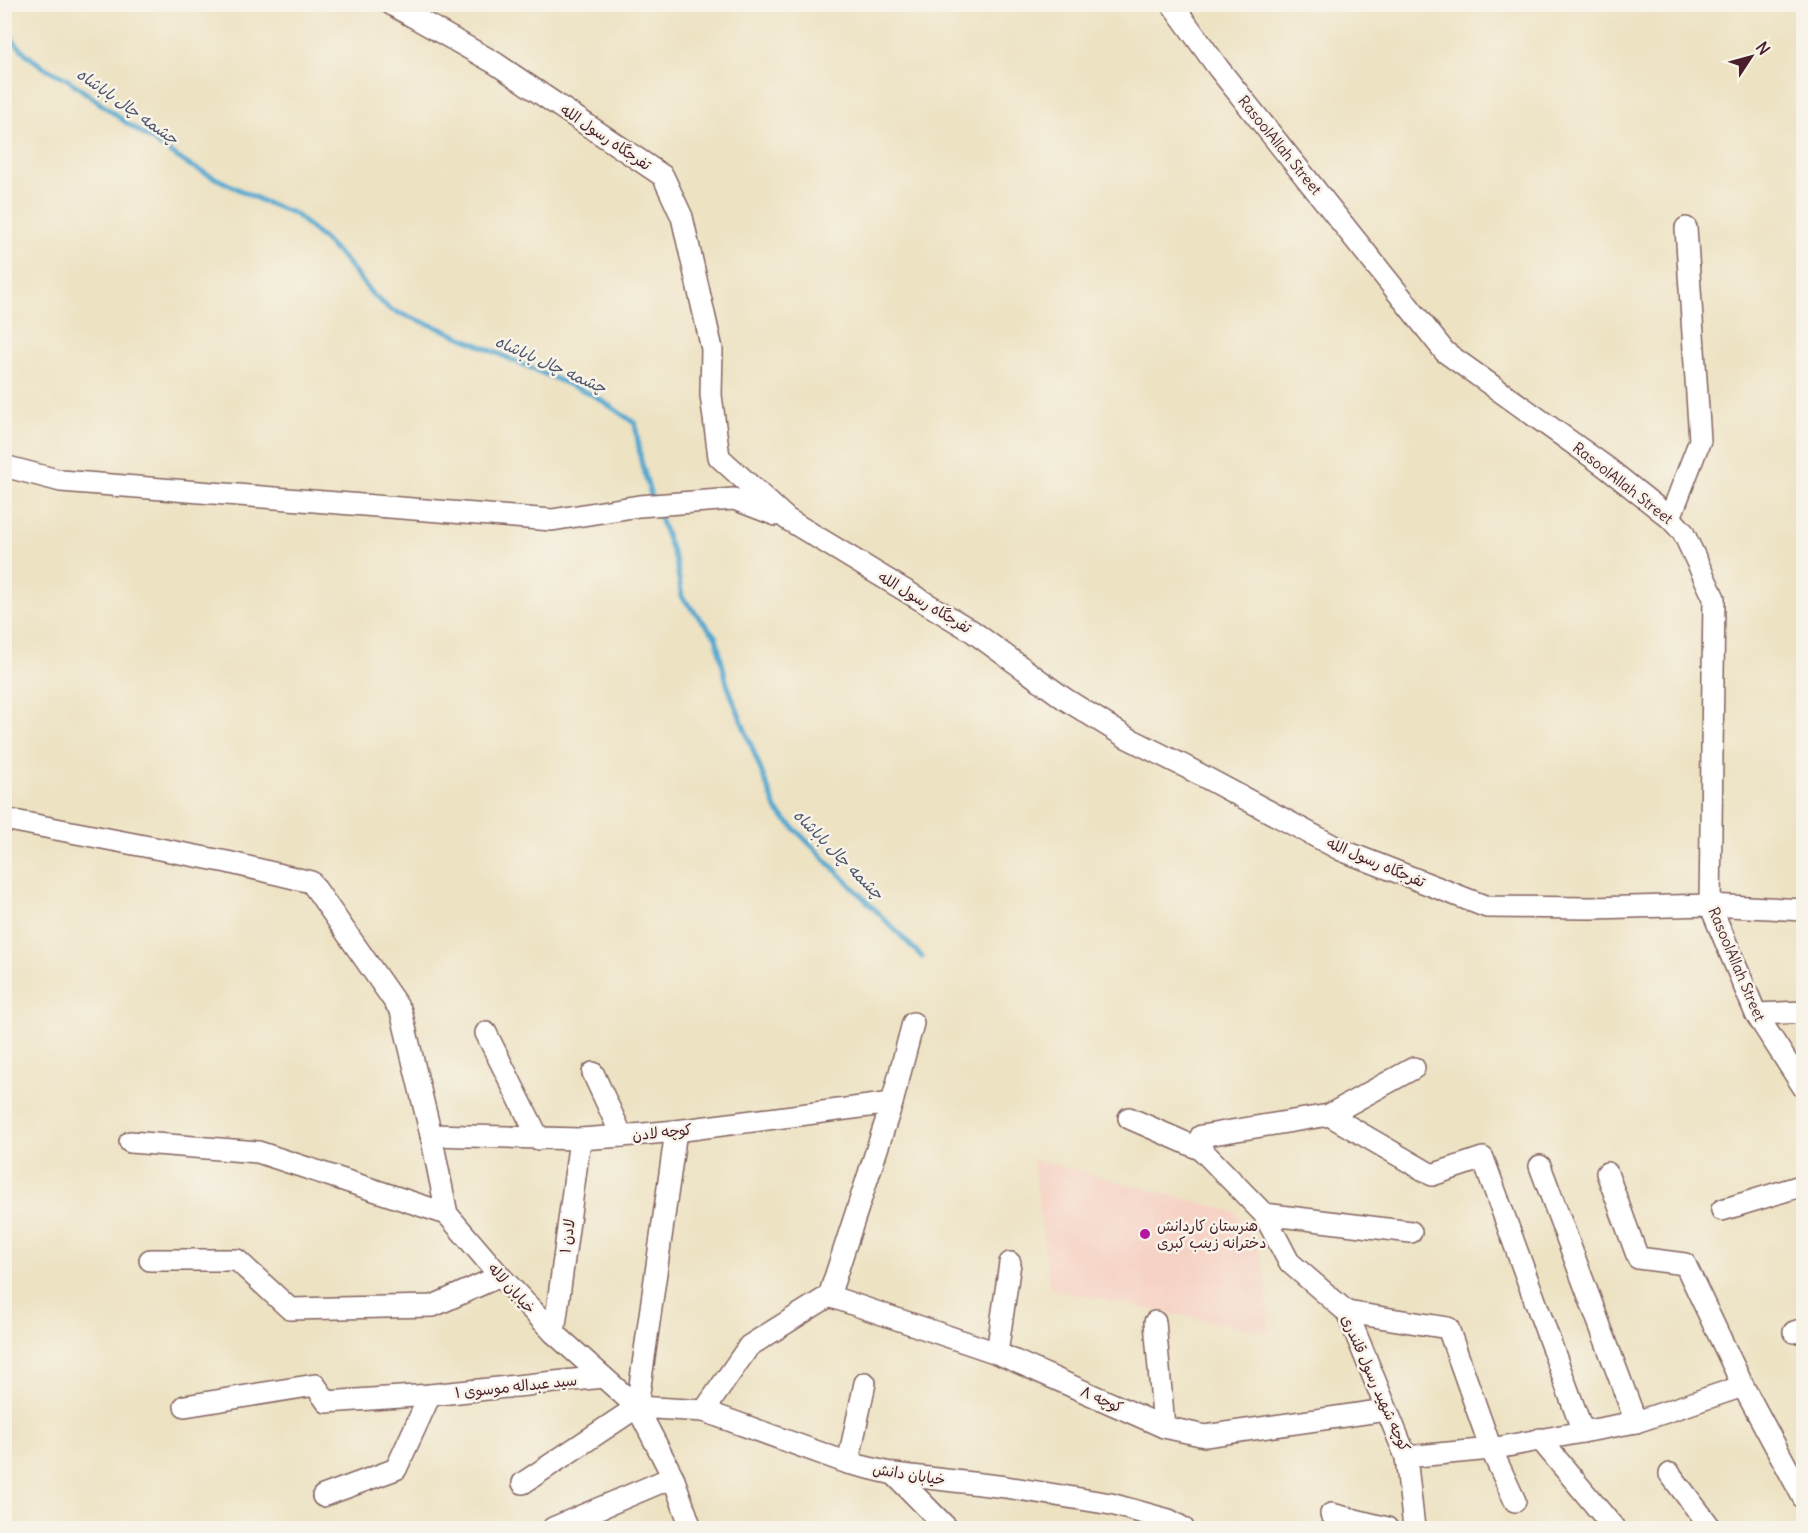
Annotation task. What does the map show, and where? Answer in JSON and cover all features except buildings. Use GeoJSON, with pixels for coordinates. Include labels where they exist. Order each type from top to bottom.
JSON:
{"type":"FeatureCollection","features":[{"type":"Feature","properties":{"kind":"street","name":"تفرجگاه رسول الله"},"geometry":{"type":"LineString","coordinates":[[391,4],[495,63],[663,176],[682,217],[712,349],[711,395],[719,457],[787,519],[972,631],[1065,699],[1126,736],[1341,850],[1486,907],[1591,908],[1710,905],[1803,910]]}},
{"type":"Feature","properties":{"kind":"street","name":"RasoolAllah Street"},"geometry":{"type":"LineString","coordinates":[[1172,4],[1219,69],[1445,352],[1606,467],[1670,518],[1683,532],[1714,598],[1710,905],[1755,1014],[1803,1088]]}},
{"type":"Feature","properties":{"kind":"street"},"geometry":{"type":"LineString","coordinates":[[1670,518],[1700,440],[1686,228]]}},
{"type":"Feature","properties":{"kind":"street"},"geometry":{"type":"LineString","coordinates":[[4,466],[61,481],[552,520],[639,506],[734,499],[787,519]]}},
{"type":"Feature","properties":{"kind":"street","name":"خیابان لاله"},"geometry":{"type":"LineString","coordinates":[[4,819],[227,861],[311,882],[401,1011],[431,1135],[447,1214],[500,1276],[554,1333],[638,1407],[673,1477],[691,1528]]}},
{"type":"Feature","properties":{"kind":"street"},"geometry":{"type":"LineString","coordinates":[[1755,1014],[1803,1012]]}},
{"type":"Feature","properties":{"kind":"street"},"geometry":{"type":"LineString","coordinates":[[704,1411],[749,1346],[829,1296],[892,1103],[913,1023]]}},
{"type":"Feature","properties":{"kind":"street"},"geometry":{"type":"LineString","coordinates":[[486,1033],[539,1139]]}},
{"type":"Feature","properties":{"kind":"street"},"geometry":{"type":"LineString","coordinates":[[1129,1118],[1202,1150],[1201,1136],[1329,1115],[1414,1068]]}},
{"type":"Feature","properties":{"kind":"street"},"geometry":{"type":"LineString","coordinates":[[593,1073],[622,1136]]}},
{"type":"Feature","properties":{"kind":"street","name":"کوچه لادن"},"geometry":{"type":"LineString","coordinates":[[431,1135],[580,1139],[676,1131],[892,1103]]}},
{"type":"Feature","properties":{"kind":"street"},"geometry":{"type":"LineString","coordinates":[[1329,1115],[1432,1175],[1483,1158],[1583,1432]]}},
{"type":"Feature","properties":{"kind":"street"},"geometry":{"type":"LineString","coordinates":[[523,1484],[638,1407],[676,1131]]}},
{"type":"Feature","properties":{"kind":"street","name":"لادن ۱"},"geometry":{"type":"LineString","coordinates":[[554,1333],[580,1139]]}},
{"type":"Feature","properties":{"kind":"street"},"geometry":{"type":"LineString","coordinates":[[130,1142],[258,1152],[447,1214]]}},
{"type":"Feature","properties":{"kind":"street","name":"کوچه شهید رسول قلندری"},"geometry":{"type":"LineString","coordinates":[[1202,1150],[1264,1214],[1289,1262],[1347,1312],[1406,1457],[1491,1449],[1636,1422],[1743,1386]]}},
{"type":"Feature","properties":{"kind":"street"},"geometry":{"type":"LineString","coordinates":[[1540,1166],[1636,1422]]}},
{"type":"Feature","properties":{"kind":"street"},"geometry":{"type":"LineString","coordinates":[[1607,1173],[1638,1258],[1685,1264],[1743,1386],[1803,1499]]}},
{"type":"Feature","properties":{"kind":"street"},"geometry":{"type":"LineString","coordinates":[[1722,1210],[1803,1185]]}},
{"type":"Feature","properties":{"kind":"street"},"geometry":{"type":"LineString","coordinates":[[1264,1214],[1411,1232]]}},
{"type":"Feature","properties":{"kind":"street"},"geometry":{"type":"LineString","coordinates":[[150,1260],[237,1260],[290,1309],[433,1306],[500,1276]]}},
{"type":"Feature","properties":{"kind":"street"},"geometry":{"type":"LineString","coordinates":[[997,1353],[1010,1263]]}},
{"type":"Feature","properties":{"kind":"street","name":"کوچه ۸"},"geometry":{"type":"LineString","coordinates":[[829,1296],[997,1353],[1164,1426],[1205,1436],[1386,1410]]}},
{"type":"Feature","properties":{"kind":"street"},"geometry":{"type":"LineString","coordinates":[[1347,1312],[1448,1328],[1491,1449],[1515,1501]]}},
{"type":"Feature","properties":{"kind":"street"},"geometry":{"type":"LineString","coordinates":[[1155,1322],[1164,1426]]}},
{"type":"Feature","properties":{"kind":"street","name":"سید عبداله موسوی ۱"},"geometry":{"type":"LineString","coordinates":[[185,1406],[315,1385],[327,1402],[430,1395],[603,1377]]}},
{"type":"Feature","properties":{"kind":"street"},"geometry":{"type":"LineString","coordinates":[[848,1463],[864,1383]]}},
{"type":"Feature","properties":{"kind":"street"},"geometry":{"type":"LineString","coordinates":[[323,1496],[396,1469],[430,1395]]}},
{"type":"Feature","properties":{"kind":"street","name":"خیابان دانش"},"geometry":{"type":"LineString","coordinates":[[638,1407],[704,1411],[848,1463],[894,1474],[1005,1487],[1110,1504],[1169,1520],[1183,1528]]}},
{"type":"Feature","properties":{"kind":"street"},"geometry":{"type":"LineString","coordinates":[[1540,1439],[1614,1528]]}},
{"type":"Feature","properties":{"kind":"street"},"geometry":{"type":"LineString","coordinates":[[1406,1457],[1414,1528]]}},
{"type":"Feature","properties":{"kind":"street"},"geometry":{"type":"LineString","coordinates":[[894,1474],[947,1528]]}},
{"type":"Feature","properties":{"kind":"street"},"geometry":{"type":"LineString","coordinates":[[1670,1474],[1711,1528]]}},
{"type":"Feature","properties":{"kind":"street"},"geometry":{"type":"LineString","coordinates":[[553,1528],[673,1477]]}},
{"type":"Feature","properties":{"kind":"street"},"geometry":{"type":"LineString","coordinates":[[1331,1514],[1387,1528]]}},
{"type":"Feature","properties":{"kind":"shaded area","name":"هنرستان کاردانش دخترانه زینب کبری"},"geometry":{"type":"Polygon","coordinates":[[[1033,1159],[1235,1212],[1261,1255],[1267,1291],[1269,1333],[1050,1289],[1033,1159]]]}},
{"type":"Feature","properties":{"kind":"waterway","name":"چشمه چال باباشاه"},"geometry":{"type":"LineString","coordinates":[[4,25],[13,40],[27,55],[43,67],[67,79],[189,165],[260,200],[295,214],[345,260],[372,294],[391,310],[442,329],[595,396],[635,423],[641,461],[652,499]]}},
{"type":"Feature","properties":{"kind":"waterway","name":"چشمه چال باباشاه"},"geometry":{"type":"LineString","coordinates":[[657,510],[676,562],[682,597],[716,637],[727,684],[777,811],[922,957]]}},
{"type":"Feature","properties":{"kind":"place","name":"هنرستان کاردانش دخترانه زینب کبری"},"geometry":{"type":"Point","coordinates":[1145,1234]}}]}
